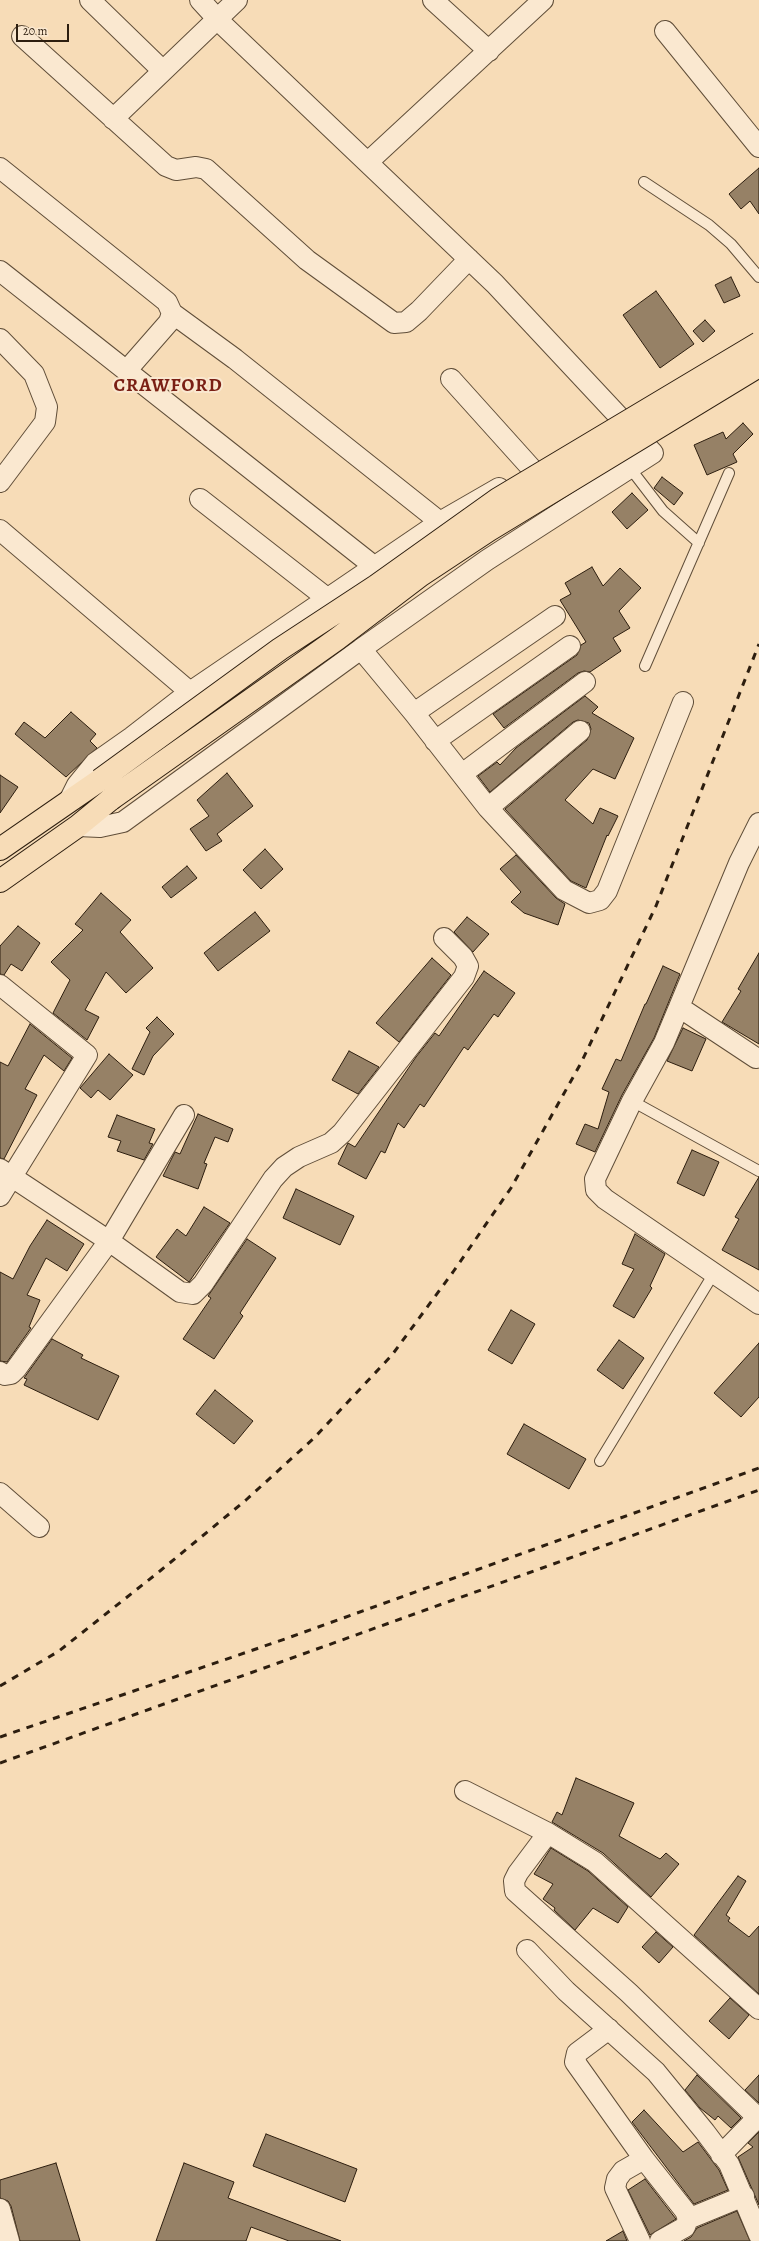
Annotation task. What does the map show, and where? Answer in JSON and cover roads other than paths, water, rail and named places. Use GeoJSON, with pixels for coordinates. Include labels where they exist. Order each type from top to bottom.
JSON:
{"type":"FeatureCollection","features":[{"type":"Feature","properties":{"kind":"main road"},"geometry":{"type":"LineString","coordinates":[[0,849],[100,780],[280,649],[376,586],[498,499],[620,428],[759,343]]}},
{"type":"Feature","properties":{"kind":"main road"},"geometry":{"type":"LineString","coordinates":[[0,881],[78,826],[111,799],[337,639],[421,575],[489,530],[759,366]]}},
{"type":"Feature","properties":{"kind":"street"},"geometry":{"type":"LineString","coordinates":[[90,0],[163,71]]}},
{"type":"Feature","properties":{"kind":"street"},"geometry":{"type":"LineString","coordinates":[[78,826],[100,827],[123,822],[487,560],[653,453],[621,416],[469,259],[200,0]]}},
{"type":"Feature","properties":{"kind":"street"},"geometry":{"type":"LineString","coordinates":[[113,119],[237,0]]}},
{"type":"Feature","properties":{"kind":"street"},"geometry":{"type":"LineString","coordinates":[[433,0],[489,51]]}},
{"type":"Feature","properties":{"kind":"street"},"geometry":{"type":"LineString","coordinates":[[368,162],[543,0]]}},
{"type":"Feature","properties":{"kind":"street"},"geometry":{"type":"LineString","coordinates":[[665,30],[759,147]]}},
{"type":"Feature","properties":{"kind":"street"},"geometry":{"type":"LineString","coordinates":[[22,36],[166,166],[176,170],[196,167],[210,172],[308,260],[394,323],[406,322],[419,311],[469,259]]}},
{"type":"Feature","properties":{"kind":"street"},"geometry":{"type":"LineString","coordinates":[[0,168],[167,302],[172,313],[235,359],[440,522]]}},
{"type":"Feature","properties":{"kind":"street"},"geometry":{"type":"LineString","coordinates":[[0,271],[375,567]]}},
{"type":"Feature","properties":{"kind":"street"},"geometry":{"type":"LineString","coordinates":[[127,370],[169,322],[172,313]]}},
{"type":"Feature","properties":{"kind":"street"},"geometry":{"type":"LineString","coordinates":[[69,801],[77,786],[95,763],[132,737],[190,692],[440,522],[621,416],[759,331]]}},
{"type":"Feature","properties":{"kind":"street"},"geometry":{"type":"LineString","coordinates":[[0,340],[34,374],[47,407],[45,422],[0,482]]}},
{"type":"Feature","properties":{"kind":"street"},"geometry":{"type":"LineString","coordinates":[[451,379],[532,468]]}},
{"type":"Feature","properties":{"kind":"street"},"geometry":{"type":"LineString","coordinates":[[200,499],[328,599]]}},
{"type":"Feature","properties":{"kind":"street"},"geometry":{"type":"LineString","coordinates":[[0,530],[190,692]]}},
{"type":"Feature","properties":{"kind":"street"},"geometry":{"type":"LineString","coordinates":[[414,713],[555,616]]}},
{"type":"Feature","properties":{"kind":"street"},"geometry":{"type":"LineString","coordinates":[[435,741],[570,646]]}},
{"type":"Feature","properties":{"kind":"street"},"geometry":{"type":"LineString","coordinates":[[360,650],[414,713],[488,808],[564,890],[589,903],[600,900],[607,891],[683,702]]}},
{"type":"Feature","properties":{"kind":"street"},"geometry":{"type":"LineString","coordinates":[[462,774],[585,682]]}},
{"type":"Feature","properties":{"kind":"street"},"geometry":{"type":"LineString","coordinates":[[488,808],[580,731]]}},
{"type":"Feature","properties":{"kind":"street"},"geometry":{"type":"LineString","coordinates":[[759,824],[739,863],[664,1043],[632,1101],[595,1178],[596,1190],[605,1200],[759,1304]]}},
{"type":"Feature","properties":{"kind":"street"},"geometry":{"type":"LineString","coordinates":[[7,1172],[109,1241],[180,1292],[193,1294],[203,1284],[273,1179],[284,1167],[299,1157],[331,1143],[342,1133],[464,977],[468,966],[463,957],[444,938]]}},
{"type":"Feature","properties":{"kind":"street"},"geometry":{"type":"LineString","coordinates":[[0,985],[87,1056],[7,1172],[0,1196]]}},
{"type":"Feature","properties":{"kind":"street"},"geometry":{"type":"LineString","coordinates":[[679,1007],[756,1058]]}},
{"type":"Feature","properties":{"kind":"street"},"geometry":{"type":"LineString","coordinates":[[0,1372],[5,1375],[11,1374],[16,1369],[109,1241],[184,1115]]}},
{"type":"Feature","properties":{"kind":"street"},"geometry":{"type":"LineString","coordinates":[[0,1493],[39,1527]]}},
{"type":"Feature","properties":{"kind":"street"},"geometry":{"type":"LineString","coordinates":[[465,1791],[548,1833],[594,1862],[759,2009]]}},
{"type":"Feature","properties":{"kind":"street"},"geometry":{"type":"LineString","coordinates":[[548,1833],[518,1873],[514,1881],[515,1891],[629,1993],[758,2116],[721,2155]]}},
{"type":"Feature","properties":{"kind":"street"},"geometry":{"type":"LineString","coordinates":[[527,1950],[566,1991],[656,2072],[729,2164],[744,2196],[759,2235]]}},
{"type":"Feature","properties":{"kind":"street"},"geometry":{"type":"LineString","coordinates":[[609,2029],[577,2053],[575,2062],[644,2159],[685,2211],[688,2219],[685,2227],[660,2241]]}},
{"type":"Feature","properties":{"kind":"street"},"geometry":{"type":"LineString","coordinates":[[640,2241],[615,2188],[617,2179],[623,2171],[644,2159]]}},
{"type":"Feature","properties":{"kind":"street"},"geometry":{"type":"LineString","coordinates":[[688,2219],[744,2196]]}},
{"type":"Feature","properties":{"kind":"street"},"geometry":{"type":"LineString","coordinates":[[0,2209],[9,2241]]}},
{"type":"Feature","properties":{"kind":"lane"},"geometry":{"type":"LineString","coordinates":[[644,182],[709,225],[731,244],[759,277]]}},
{"type":"Feature","properties":{"kind":"lane"},"geometry":{"type":"LineString","coordinates":[[630,468],[663,511],[699,543]]}},
{"type":"Feature","properties":{"kind":"lane"},"geometry":{"type":"LineString","coordinates":[[645,666],[729,473]]}},
{"type":"Feature","properties":{"kind":"lane"},"geometry":{"type":"LineString","coordinates":[[632,1101],[759,1171]]}},
{"type":"Feature","properties":{"kind":"lane"},"geometry":{"type":"LineString","coordinates":[[600,1461],[714,1273]]}},
{"type":"Feature","properties":{"kind":"railway"},"geometry":{"type":"LineString","coordinates":[[0,1686],[59,1651],[160,1571],[246,1500],[314,1438],[392,1355],[453,1272],[511,1188],[581,1063],[656,906],[759,644]]}},
{"type":"Feature","properties":{"kind":"railway"},"geometry":{"type":"LineString","coordinates":[[0,1737],[285,1639],[759,1468]]}},
{"type":"Feature","properties":{"kind":"railway"},"geometry":{"type":"LineString","coordinates":[[0,1763],[759,1490]]}},
{"type":"Feature","properties":{"kind":"district","name":"CRAWFORD"},"geometry":{"type":"Point","coordinates":[168,386]}}]}
